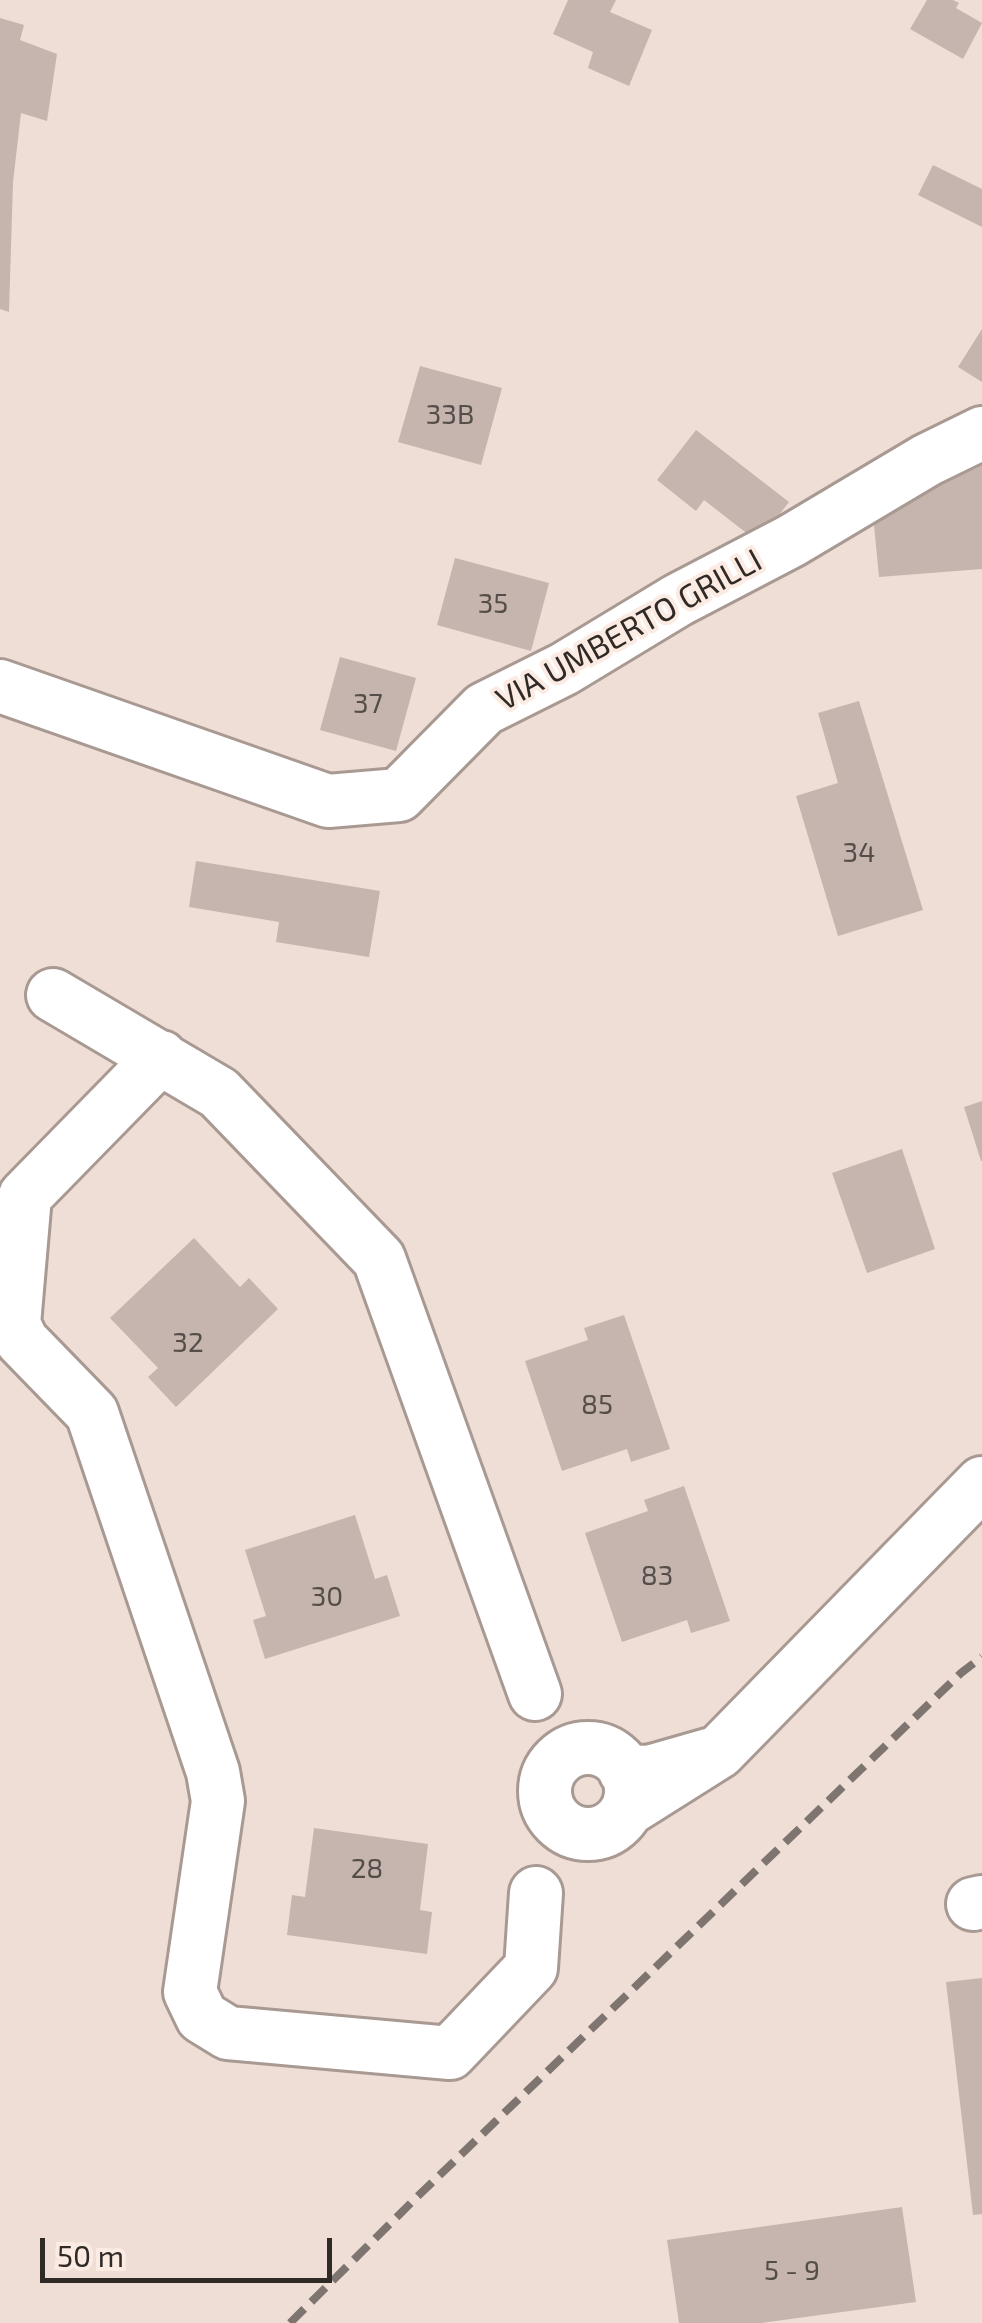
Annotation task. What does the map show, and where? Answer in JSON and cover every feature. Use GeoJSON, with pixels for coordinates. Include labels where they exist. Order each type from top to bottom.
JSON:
{"type":"FeatureCollection","features":[{"type":"Feature","properties":{"kind":"street","name":"VIA UMBERTO GRILLI"},"geometry":{"type":"LineString","coordinates":[[0,686],[328,801],[399,794],[484,708],[564,669],[678,600],[791,542],[927,460],[982,433]]}},
{"type":"Feature","properties":{"kind":"street"},"geometry":{"type":"LineString","coordinates":[[52,995],[218,1093],[380,1260],[535,1694],[588,1790]]}},
{"type":"Feature","properties":{"kind":"street"},"geometry":{"type":"LineString","coordinates":[[160,1058],[25,1196],[14,1324],[22,1341],[92,1413],[212,1772],[218,1801],[190,1992],[202,2017],[228,2033],[450,2054],[530,1968],[536,1892],[588,1790],[720,1752],[982,1483]]}},
{"type":"Feature","properties":{"kind":"building"},"geometry":{"type":"Polygon","coordinates":[[[568,0],[616,0],[610,12],[652,30],[629,86],[588,68],[593,52],[553,34],[568,0]]]}},
{"type":"Feature","properties":{"kind":"building"},"geometry":{"type":"Polygon","coordinates":[[[927,0],[953,0],[959,3],[956,8],[982,23],[963,59],[910,29],[927,0]]]}},
{"type":"Feature","properties":{"kind":"building"},"geometry":{"type":"Polygon","coordinates":[[[0,18],[24,25],[20,40],[57,54],[47,121],[21,113],[13,182],[9,312],[0,309],[0,18]]]}},
{"type":"Feature","properties":{"kind":"building"},"geometry":{"type":"Polygon","coordinates":[[[933,165],[982,189],[982,227],[918,195],[933,165]]]}},
{"type":"Feature","properties":{"kind":"building"},"geometry":{"type":"Polygon","coordinates":[[[982,329],[982,382],[958,367],[982,329]]]}},
{"type":"Feature","properties":{"kind":"building"},"geometry":{"type":"Polygon","coordinates":[[[420,366],[502,388],[481,465],[398,442],[420,366]]]}},
{"type":"Feature","properties":{"kind":"building"},"geometry":{"type":"Polygon","coordinates":[[[696,430],[789,502],[758,542],[704,500],[696,511],[657,480],[696,430]]]}},
{"type":"Feature","properties":{"kind":"building"},"geometry":{"type":"Polygon","coordinates":[[[982,465],[982,569],[879,577],[874,525],[955,467],[982,465]]]}},
{"type":"Feature","properties":{"kind":"building"},"geometry":{"type":"Polygon","coordinates":[[[455,558],[549,583],[531,651],[437,625],[455,558]]]}},
{"type":"Feature","properties":{"kind":"building"},"geometry":{"type":"Polygon","coordinates":[[[340,657],[416,678],[396,751],[320,730],[340,657]]]}},
{"type":"Feature","properties":{"kind":"building"},"geometry":{"type":"Polygon","coordinates":[[[859,701],[923,910],[838,936],[796,796],[838,783],[818,713],[859,701]]]}},
{"type":"Feature","properties":{"kind":"building"},"geometry":{"type":"Polygon","coordinates":[[[196,861],[380,891],[369,957],[276,942],[279,922],[189,907],[196,861]]]}},
{"type":"Feature","properties":{"kind":"building"},"geometry":{"type":"Polygon","coordinates":[[[982,1101],[982,1161],[981,1161],[964,1107],[982,1101]]]}},
{"type":"Feature","properties":{"kind":"building"},"geometry":{"type":"Polygon","coordinates":[[[902,1149],[935,1249],[867,1273],[832,1173],[902,1149]]]}},
{"type":"Feature","properties":{"kind":"building"},"geometry":{"type":"Polygon","coordinates":[[[194,1238],[240,1287],[249,1278],[278,1309],[176,1407],[148,1377],[158,1368],[110,1318],[194,1238]]]}},
{"type":"Feature","properties":{"kind":"building"},"geometry":{"type":"Polygon","coordinates":[[[624,1315],[670,1449],[631,1462],[627,1449],[562,1471],[525,1361],[588,1340],[584,1328],[624,1315]]]}},
{"type":"Feature","properties":{"kind":"building"},"geometry":{"type":"Polygon","coordinates":[[[684,1486],[730,1621],[691,1633],[687,1620],[622,1642],[585,1533],[648,1511],[644,1500],[684,1486]]]}},
{"type":"Feature","properties":{"kind":"building"},"geometry":{"type":"Polygon","coordinates":[[[355,1515],[375,1579],[387,1575],[400,1616],[265,1659],[253,1620],[266,1616],[245,1550],[355,1515]]]}},
{"type":"Feature","properties":{"kind":"building"},"geometry":{"type":"Polygon","coordinates":[[[314,1828],[428,1844],[420,1910],[432,1912],[427,1954],[287,1935],[292,1895],[305,1897],[314,1828]]]}},
{"type":"Feature","properties":{"kind":"building"},"geometry":{"type":"Polygon","coordinates":[[[982,1978],[982,2214],[973,2215],[946,1982],[982,1978]]]}},
{"type":"Feature","properties":{"kind":"building"},"geometry":{"type":"Polygon","coordinates":[[[902,2207],[916,2302],[761,2323],[679,2323],[667,2240],[902,2207]]]}},
{"type":"Feature","properties":{"kind":"railway"},"geometry":{"type":"LineString","coordinates":[[290,2323],[961,1673],[982,1657]]}}]}
